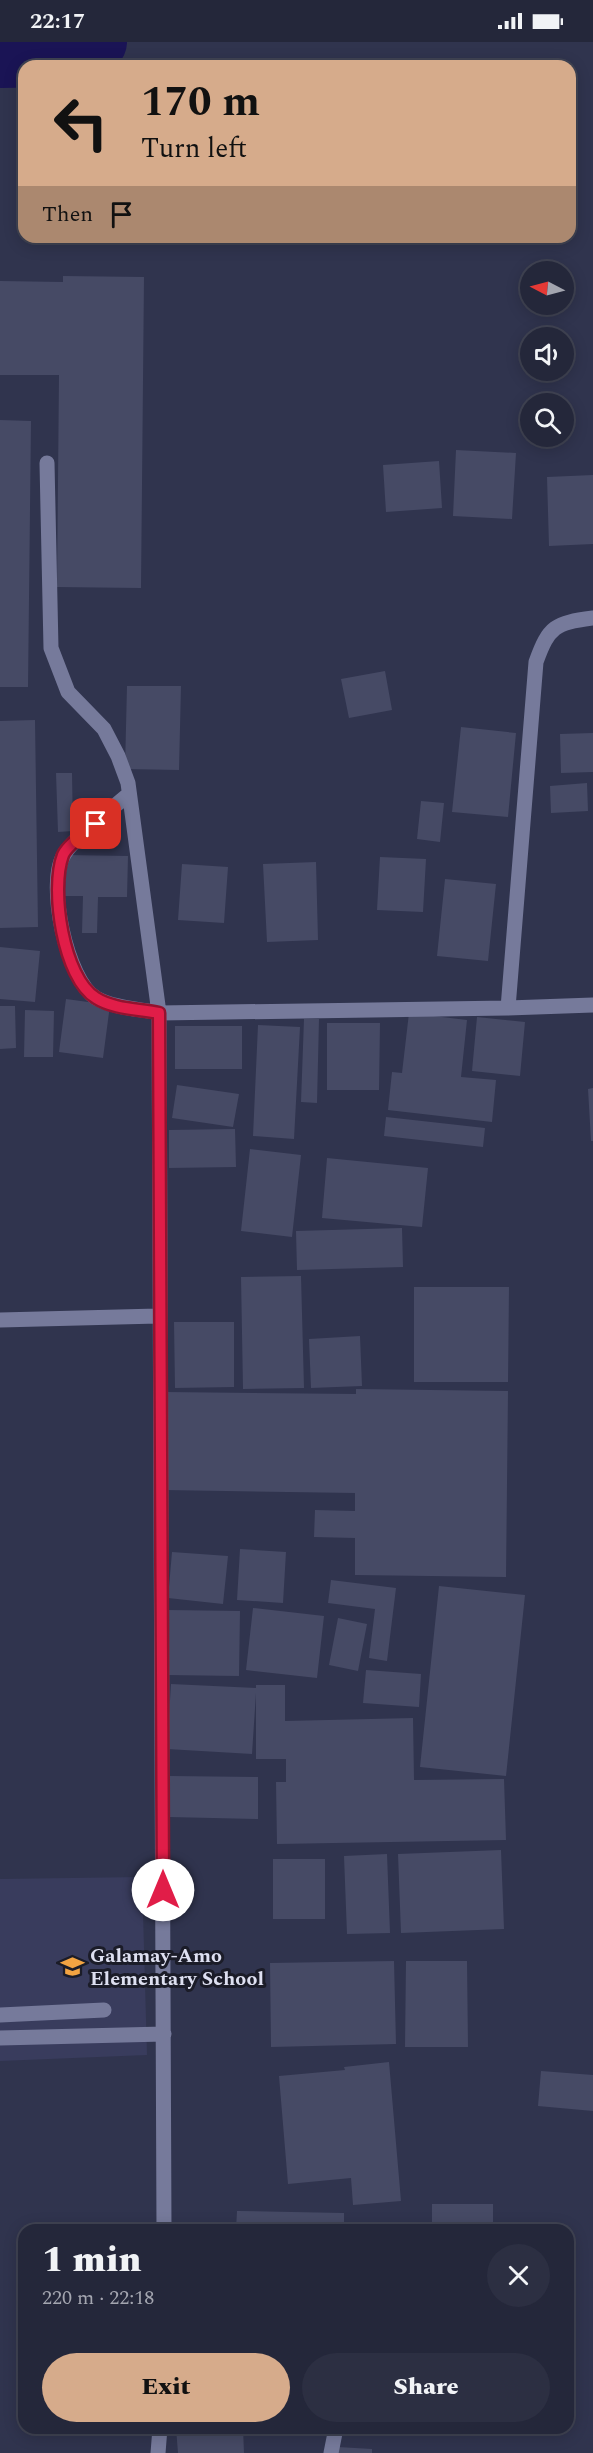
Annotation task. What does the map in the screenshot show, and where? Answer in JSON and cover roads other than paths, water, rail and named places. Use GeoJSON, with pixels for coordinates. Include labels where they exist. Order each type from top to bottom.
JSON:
{"type":"FeatureCollection","features":[{"type":"Feature","properties":{"kind":"street"},"geometry":{"type":"LineString","coordinates":[[47,464],[51,648],[68,692],[104,729],[118,756],[129,794],[159,1013],[158,1316],[164,2224]]}},
{"type":"Feature","properties":{"kind":"street"},"geometry":{"type":"LineString","coordinates":[[508,1008],[536,662],[546,635],[566,622],[593,618]]}},
{"type":"Feature","properties":{"kind":"street"},"geometry":{"type":"LineString","coordinates":[[129,794],[64,853],[57,899],[70,959],[81,983],[96,998],[118,1006],[159,1013],[593,1005]]}},
{"type":"Feature","properties":{"kind":"street"},"geometry":{"type":"LineString","coordinates":[[0,1320],[158,1316]]}},
{"type":"Feature","properties":{"kind":"street"},"geometry":{"type":"LineString","coordinates":[[0,2015],[104,2010]]}},
{"type":"Feature","properties":{"kind":"street"},"geometry":{"type":"LineString","coordinates":[[0,2038],[164,2034]]}},
{"type":"Feature","properties":{"kind":"street"},"geometry":{"type":"LineString","coordinates":[[158,2453],[160,2434]]}},
{"type":"Feature","properties":{"kind":"street"},"geometry":{"type":"LineString","coordinates":[[331,2453],[335,2434]]}},
{"type":"Feature","properties":{"kind":"waterway"},"geometry":{"type":"LineString","coordinates":[[0,57],[58,56],[96,42]]}},
{"type":"Feature","properties":{"kind":"place","name":"Galamay-Amo Elementary School"},"geometry":{"type":"Point","coordinates":[72,1967]}}]}
